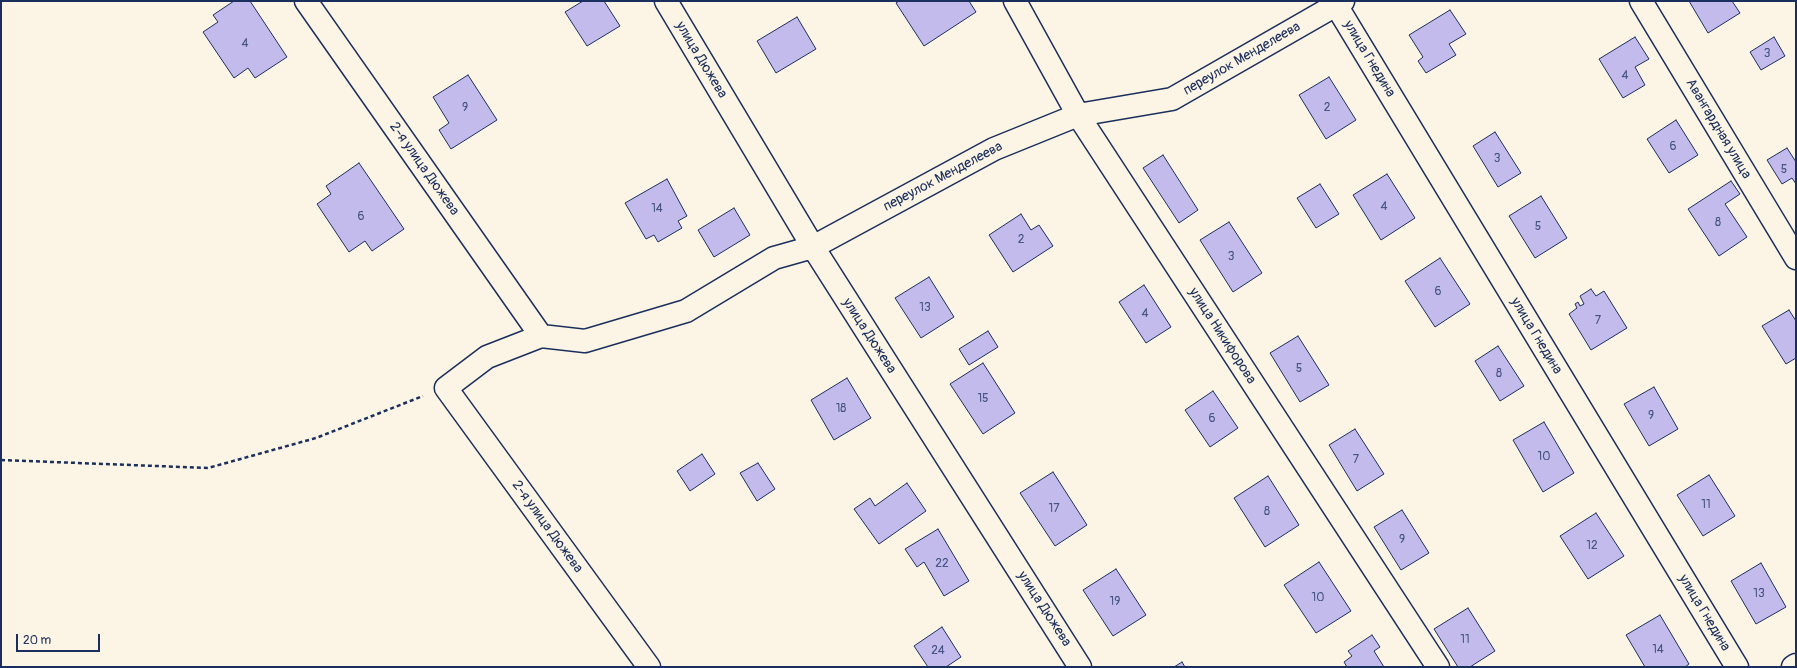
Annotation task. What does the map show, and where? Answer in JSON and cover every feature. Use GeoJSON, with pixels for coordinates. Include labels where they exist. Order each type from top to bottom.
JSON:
{"type":"FeatureCollection","features":[{"type":"Feature","properties":{"kind":"street","name":"2-я улица Дюжева"},"geometry":{"type":"LineString","coordinates":[[306,1],[541,336]]}},
{"type":"Feature","properties":{"kind":"street","name":"улица Дюжева"},"geometry":{"type":"LineString","coordinates":[[666,1],[813,247],[1080,667]]}},
{"type":"Feature","properties":{"kind":"street","name":"улица Никифорова"},"geometry":{"type":"LineString","coordinates":[[1014,1],[1078,115],[1438,667]]}},
{"type":"Feature","properties":{"kind":"street","name":"Авангардная улица"},"geometry":{"type":"LineString","coordinates":[[1641,1],[1796,258]]}},
{"type":"Feature","properties":{"kind":"street","name":"переулок Менделеева"},"geometry":{"type":"LineString","coordinates":[[541,336],[585,341],[686,312],[774,258],[813,247],[994,149],[1078,115],[1172,99],[1339,3]]}},
{"type":"Feature","properties":{"kind":"street","name":"улица Гнедина"},"geometry":{"type":"LineString","coordinates":[[1339,3],[1737,667]]}},
{"type":"Feature","properties":{"kind":"street"},"geometry":{"type":"LineString","coordinates":[[446,388],[487,357],[541,336]]}},
{"type":"Feature","properties":{"kind":"street","name":"2-я улица Дюжева"},"geometry":{"type":"LineString","coordinates":[[446,388],[649,667]]}},
{"type":"Feature","properties":{"kind":"path"},"geometry":{"type":"LineString","coordinates":[[1,460],[208,468],[316,438],[446,388]]}},
{"type":"Feature","properties":{"kind":"building"},"geometry":{"type":"Polygon","coordinates":[[[234,1],[250,1],[287,57],[255,78],[248,68],[234,78],[203,32],[218,22],[213,15],[234,1]]]}},
{"type":"Feature","properties":{"kind":"building"},"geometry":{"type":"Polygon","coordinates":[[[583,1],[604,1],[620,26],[587,46],[565,12],[583,1]]]}},
{"type":"Feature","properties":{"kind":"building"},"geometry":{"type":"Polygon","coordinates":[[[899,1],[969,1],[976,12],[924,46],[896,3],[899,1]]]}},
{"type":"Feature","properties":{"kind":"building"},"geometry":{"type":"Polygon","coordinates":[[[1689,1],[1732,1],[1740,13],[1708,33],[1689,1]]]}},
{"type":"Feature","properties":{"kind":"building"},"geometry":{"type":"Polygon","coordinates":[[[1450,10],[1466,34],[1449,44],[1456,55],[1426,73],[1418,61],[1423,57],[1409,35],[1450,10]]]}},
{"type":"Feature","properties":{"kind":"building"},"geometry":{"type":"Polygon","coordinates":[[[797,17],[816,49],[776,73],[757,41],[797,17]]]}},
{"type":"Feature","properties":{"kind":"building"},"geometry":{"type":"Polygon","coordinates":[[[1635,37],[1649,59],[1635,67],[1645,85],[1623,98],[1599,59],[1635,37]]]}},
{"type":"Feature","properties":{"kind":"building"},"geometry":{"type":"Polygon","coordinates":[[[1774,37],[1785,56],[1761,70],[1750,52],[1774,37]]]}},
{"type":"Feature","properties":{"kind":"building"},"geometry":{"type":"Polygon","coordinates":[[[468,75],[497,120],[451,149],[439,130],[449,123],[433,97],[468,75]]]}},
{"type":"Feature","properties":{"kind":"building"},"geometry":{"type":"Polygon","coordinates":[[[1329,77],[1356,120],[1326,139],[1299,95],[1329,77]]]}},
{"type":"Feature","properties":{"kind":"building"},"geometry":{"type":"Polygon","coordinates":[[[1676,120],[1698,155],[1669,173],[1647,139],[1676,120]]]}},
{"type":"Feature","properties":{"kind":"building"},"geometry":{"type":"Polygon","coordinates":[[[1495,132],[1521,173],[1498,187],[1473,146],[1495,132]]]}},
{"type":"Feature","properties":{"kind":"building"},"geometry":{"type":"Polygon","coordinates":[[[1787,148],[1796,162],[1796,184],[1792,178],[1782,184],[1767,160],[1787,148]]]}},
{"type":"Feature","properties":{"kind":"building"},"geometry":{"type":"Polygon","coordinates":[[[1163,155],[1198,210],[1179,223],[1143,168],[1163,155]]]}},
{"type":"Feature","properties":{"kind":"building"},"geometry":{"type":"Polygon","coordinates":[[[359,163],[404,229],[372,251],[365,241],[349,252],[317,204],[331,194],[326,186],[359,163]]]}},
{"type":"Feature","properties":{"kind":"building"},"geometry":{"type":"Polygon","coordinates":[[[1387,174],[1415,218],[1381,240],[1353,195],[1387,174]]]}},
{"type":"Feature","properties":{"kind":"building"},"geometry":{"type":"Polygon","coordinates":[[[667,179],[687,216],[678,221],[682,228],[658,242],[654,235],[646,239],[625,203],[667,179]]]}},
{"type":"Feature","properties":{"kind":"building"},"geometry":{"type":"Polygon","coordinates":[[[1731,181],[1740,194],[1725,204],[1747,237],[1719,256],[1688,209],[1731,181]]]}},
{"type":"Feature","properties":{"kind":"building"},"geometry":{"type":"Polygon","coordinates":[[[1320,184],[1339,214],[1316,228],[1297,198],[1320,184]]]}},
{"type":"Feature","properties":{"kind":"building"},"geometry":{"type":"Polygon","coordinates":[[[1541,196],[1567,238],[1535,258],[1509,216],[1541,196]]]}},
{"type":"Feature","properties":{"kind":"building"},"geometry":{"type":"Polygon","coordinates":[[[734,208],[750,235],[714,257],[698,230],[734,208]]]}},
{"type":"Feature","properties":{"kind":"building"},"geometry":{"type":"Polygon","coordinates":[[[1021,214],[1031,230],[1039,225],[1053,246],[1013,272],[989,235],[1021,214]]]}},
{"type":"Feature","properties":{"kind":"building"},"geometry":{"type":"Polygon","coordinates":[[[1229,222],[1262,273],[1233,292],[1200,240],[1229,222]]]}},
{"type":"Feature","properties":{"kind":"building"},"geometry":{"type":"Polygon","coordinates":[[[1440,258],[1470,304],[1435,327],[1405,281],[1440,258]]]}},
{"type":"Feature","properties":{"kind":"building"},"geometry":{"type":"Polygon","coordinates":[[[929,277],[954,317],[921,338],[895,298],[929,277]]]}},
{"type":"Feature","properties":{"kind":"building"},"geometry":{"type":"Polygon","coordinates":[[[1144,285],[1171,327],[1146,343],[1119,302],[1144,285]]]}},
{"type":"Feature","properties":{"kind":"building"},"geometry":{"type":"Polygon","coordinates":[[[1591,289],[1596,296],[1604,291],[1627,328],[1591,350],[1569,314],[1577,308],[1575,304],[1578,302],[1580,306],[1584,304],[1580,296],[1591,289]]]}},
{"type":"Feature","properties":{"kind":"building"},"geometry":{"type":"Polygon","coordinates":[[[1789,310],[1796,321],[1796,358],[1786,364],[1762,326],[1789,310]]]}},
{"type":"Feature","properties":{"kind":"building"},"geometry":{"type":"Polygon","coordinates":[[[988,331],[998,347],[969,365],[959,349],[988,331]]]}},
{"type":"Feature","properties":{"kind":"building"},"geometry":{"type":"Polygon","coordinates":[[[1298,336],[1329,385],[1300,402],[1270,353],[1298,336]]]}},
{"type":"Feature","properties":{"kind":"building"},"geometry":{"type":"Polygon","coordinates":[[[1498,346],[1524,386],[1500,401],[1475,361],[1498,346]]]}},
{"type":"Feature","properties":{"kind":"building"},"geometry":{"type":"Polygon","coordinates":[[[983,363],[1015,413],[983,434],[950,384],[983,363]]]}},
{"type":"Feature","properties":{"kind":"building"},"geometry":{"type":"Polygon","coordinates":[[[847,378],[871,418],[834,440],[811,400],[847,378]]]}},
{"type":"Feature","properties":{"kind":"building"},"geometry":{"type":"Polygon","coordinates":[[[1654,387],[1678,429],[1649,446],[1624,404],[1654,387]]]}},
{"type":"Feature","properties":{"kind":"building"},"geometry":{"type":"Polygon","coordinates":[[[1213,391],[1238,428],[1210,447],[1185,410],[1213,391]]]}},
{"type":"Feature","properties":{"kind":"building"},"geometry":{"type":"Polygon","coordinates":[[[1544,422],[1574,473],[1543,492],[1513,440],[1544,422]]]}},
{"type":"Feature","properties":{"kind":"building"},"geometry":{"type":"Polygon","coordinates":[[[1355,429],[1384,474],[1357,491],[1329,445],[1355,429]]]}},
{"type":"Feature","properties":{"kind":"building"},"geometry":{"type":"Polygon","coordinates":[[[702,454],[715,474],[690,491],[677,471],[702,454]]]}},
{"type":"Feature","properties":{"kind":"building"},"geometry":{"type":"Polygon","coordinates":[[[758,463],[775,489],[757,501],[740,473],[758,463]]]}},
{"type":"Feature","properties":{"kind":"building"},"geometry":{"type":"Polygon","coordinates":[[[1053,472],[1087,525],[1055,546],[1020,493],[1053,472]]]}},
{"type":"Feature","properties":{"kind":"building"},"geometry":{"type":"Polygon","coordinates":[[[1709,475],[1735,516],[1703,536],[1677,495],[1709,475]]]}},
{"type":"Feature","properties":{"kind":"building"},"geometry":{"type":"Polygon","coordinates":[[[1268,476],[1299,525],[1265,547],[1234,498],[1268,476]]]}},
{"type":"Feature","properties":{"kind":"building"},"geometry":{"type":"Polygon","coordinates":[[[907,483],[926,511],[879,544],[854,509],[870,498],[875,506],[907,483]]]}},
{"type":"Feature","properties":{"kind":"building"},"geometry":{"type":"Polygon","coordinates":[[[1402,510],[1429,553],[1401,570],[1374,527],[1402,510]]]}},
{"type":"Feature","properties":{"kind":"building"},"geometry":{"type":"Polygon","coordinates":[[[1596,513],[1624,556],[1588,579],[1560,536],[1596,513]]]}},
{"type":"Feature","properties":{"kind":"building"},"geometry":{"type":"Polygon","coordinates":[[[938,529],[969,581],[944,596],[924,562],[917,567],[905,549],[938,529]]]}},
{"type":"Feature","properties":{"kind":"building"},"geometry":{"type":"Polygon","coordinates":[[[1319,562],[1351,611],[1316,633],[1284,585],[1319,562]]]}},
{"type":"Feature","properties":{"kind":"building"},"geometry":{"type":"Polygon","coordinates":[[[1761,563],[1786,607],[1756,624],[1731,581],[1761,563]]]}},
{"type":"Feature","properties":{"kind":"building"},"geometry":{"type":"Polygon","coordinates":[[[1116,569],[1146,615],[1113,636],[1083,590],[1116,569]]]}},
{"type":"Feature","properties":{"kind":"building"},"geometry":{"type":"Polygon","coordinates":[[[1468,608],[1495,651],[1470,667],[1458,667],[1434,629],[1468,608]]]}},
{"type":"Feature","properties":{"kind":"building"},"geometry":{"type":"Polygon","coordinates":[[[1660,615],[1689,664],[1685,667],[1645,667],[1626,635],[1660,615]]]}},
{"type":"Feature","properties":{"kind":"building"},"geometry":{"type":"Polygon","coordinates":[[[942,627],[961,657],[946,667],[928,667],[914,646],[942,627]]]}},
{"type":"Feature","properties":{"kind":"building"},"geometry":{"type":"Polygon","coordinates":[[[1372,635],[1380,647],[1374,651],[1384,667],[1347,667],[1344,662],[1352,656],[1348,651],[1372,635]]]}},
{"type":"Feature","properties":{"kind":"building"},"geometry":{"type":"Polygon","coordinates":[[[1182,662],[1185,667],[1174,667],[1182,662]]]}}]}
